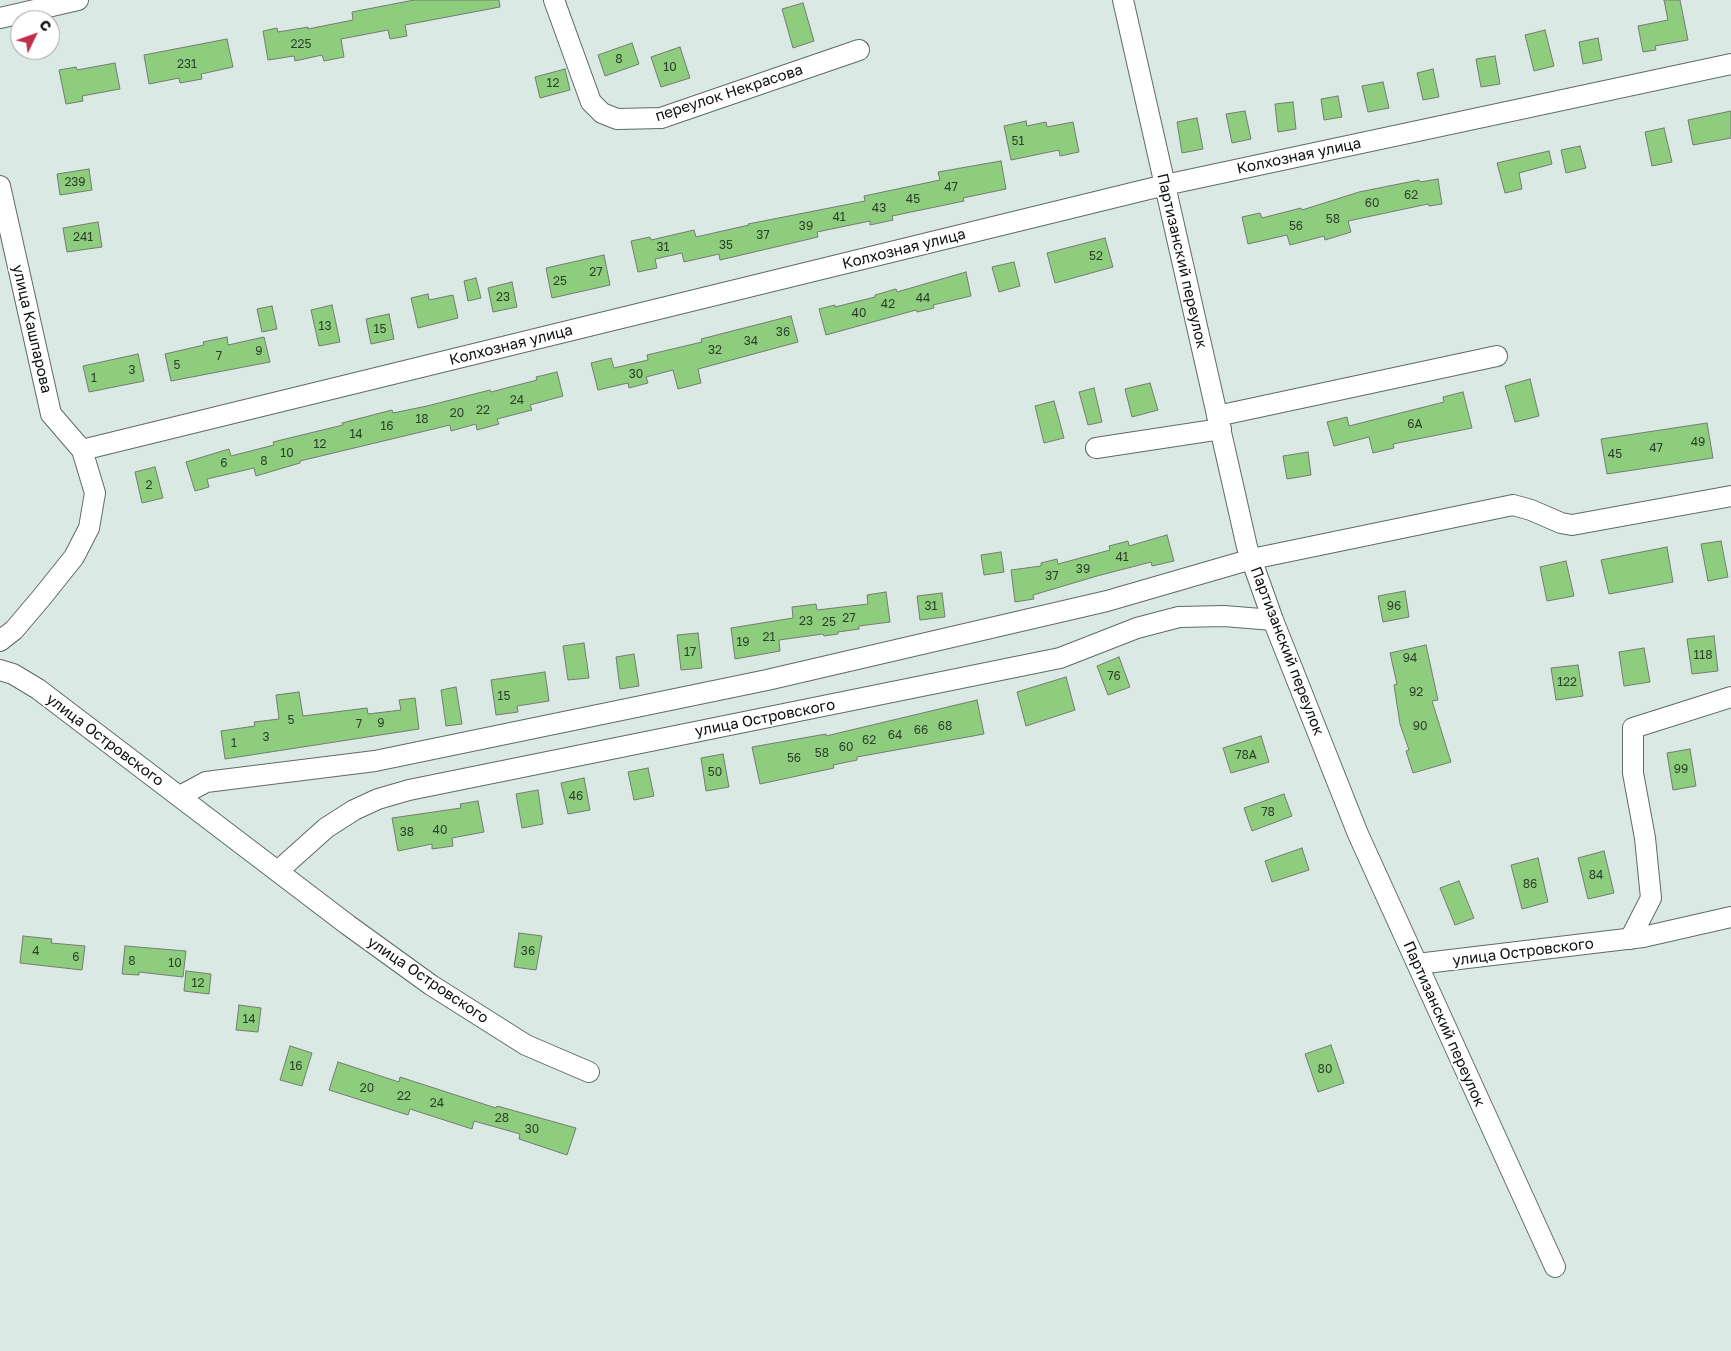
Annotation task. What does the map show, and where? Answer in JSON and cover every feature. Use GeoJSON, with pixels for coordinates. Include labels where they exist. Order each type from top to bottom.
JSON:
{"type":"FeatureCollection","features":[{"type":"Feature","properties":{"kind":"street"},"geometry":{"type":"LineString","coordinates":[[0,18],[78,0]]}},
{"type":"Feature","properties":{"kind":"street","name":"переулок Некрасова"},"geometry":{"type":"LineString","coordinates":[[554,0],[591,102],[602,113],[617,118],[661,118],[859,50]]}},
{"type":"Feature","properties":{"kind":"street","name":"Партизанский переулок"},"geometry":{"type":"LineString","coordinates":[[1123,0],[1219,422],[1252,559],[1272,620],[1358,834],[1555,1267]]}},
{"type":"Feature","properties":{"kind":"street","name":"Колхозная улица"},"geometry":{"type":"LineString","coordinates":[[82,450],[1165,185],[1731,64]]}},
{"type":"Feature","properties":{"kind":"street","name":"улица Кашпарова"},"geometry":{"type":"LineString","coordinates":[[0,186],[51,414],[82,450]]}},
{"type":"Feature","properties":{"kind":"street"},"geometry":{"type":"LineString","coordinates":[[1096,448],[1219,422],[1497,356]]}},
{"type":"Feature","properties":{"kind":"street"},"geometry":{"type":"LineString","coordinates":[[0,641],[14,630],[74,557],[88,528],[95,494],[82,450]]}},
{"type":"Feature","properties":{"kind":"street"},"geometry":{"type":"LineString","coordinates":[[180,796],[206,782],[375,761],[782,676],[1107,601],[1252,559],[1513,505],[1531,510],[1561,523],[1572,525],[1731,496]]}},
{"type":"Feature","properties":{"kind":"street","name":"улица Островского"},"geometry":{"type":"LineString","coordinates":[[278,872],[326,828],[354,810],[378,799],[408,790],[1060,658],[1137,628],[1179,617],[1224,616],[1272,620]]}},
{"type":"Feature","properties":{"kind":"street","name":"улица Островского"},"geometry":{"type":"LineString","coordinates":[[0,670],[13,674],[38,689],[278,872],[431,985],[526,1045],[589,1072]]}},
{"type":"Feature","properties":{"kind":"street"},"geometry":{"type":"LineString","coordinates":[[1630,939],[1651,898],[1645,838],[1633,773],[1633,728],[1731,696]]}},
{"type":"Feature","properties":{"kind":"street","name":"улица Островского"},"geometry":{"type":"LineString","coordinates":[[1417,964],[1630,939],[1731,917]]}},
{"type":"Feature","properties":{"kind":"building"},"geometry":{"type":"Polygon","coordinates":[[[414,0],[499,0],[500,7],[405,25],[407,36],[390,39],[388,30],[341,39],[344,57],[324,61],[322,55],[295,61],[294,56],[268,60],[263,31],[277,28],[278,32],[308,27],[308,29],[353,20],[352,12],[414,0]]]}},
{"type":"Feature","properties":{"kind":"building"},"geometry":{"type":"Polygon","coordinates":[[[1664,0],[1680,0],[1688,40],[1655,46],[1656,50],[1643,52],[1638,26],[1668,20],[1664,0]]]}},
{"type":"Feature","properties":{"kind":"building"},"geometry":{"type":"Polygon","coordinates":[[[803,3],[814,41],[793,48],[782,9],[803,3]]]}},
{"type":"Feature","properties":{"kind":"building"},"geometry":{"type":"Polygon","coordinates":[[[1545,30],[1554,66],[1534,71],[1525,35],[1545,30]]]}},
{"type":"Feature","properties":{"kind":"building"},"geometry":{"type":"Polygon","coordinates":[[[1598,38],[1602,60],[1583,64],[1579,42],[1598,38]]]}},
{"type":"Feature","properties":{"kind":"building"},"geometry":{"type":"Polygon","coordinates":[[[227,39],[233,67],[201,74],[202,79],[180,83],[179,78],[149,84],[144,55],[227,39]]]}},
{"type":"Feature","properties":{"kind":"building"},"geometry":{"type":"Polygon","coordinates":[[[632,43],[639,64],[605,76],[598,55],[632,43]]]}},
{"type":"Feature","properties":{"kind":"building"},"geometry":{"type":"Polygon","coordinates":[[[680,47],[690,78],[661,87],[651,57],[680,47]]]}},
{"type":"Feature","properties":{"kind":"building"},"geometry":{"type":"Polygon","coordinates":[[[1495,56],[1500,84],[1481,87],[1476,59],[1495,56]]]}},
{"type":"Feature","properties":{"kind":"building"},"geometry":{"type":"Polygon","coordinates":[[[115,63],[120,89],[82,96],[83,101],[66,104],[59,70],[76,67],[77,70],[115,63]]]}},
{"type":"Feature","properties":{"kind":"building"},"geometry":{"type":"Polygon","coordinates":[[[565,69],[570,90],[540,98],[535,77],[565,69]]]}},
{"type":"Feature","properties":{"kind":"building"},"geometry":{"type":"Polygon","coordinates":[[[1433,69],[1439,97],[1423,100],[1417,73],[1433,69]]]}},
{"type":"Feature","properties":{"kind":"building"},"geometry":{"type":"Polygon","coordinates":[[[1383,82],[1389,108],[1368,112],[1362,86],[1383,82]]]}},
{"type":"Feature","properties":{"kind":"building"},"geometry":{"type":"Polygon","coordinates":[[[1338,96],[1342,117],[1324,120],[1321,99],[1338,96]]]}},
{"type":"Feature","properties":{"kind":"building"},"geometry":{"type":"Polygon","coordinates":[[[1293,102],[1296,129],[1278,132],[1275,104],[1293,102]]]}},
{"type":"Feature","properties":{"kind":"building"},"geometry":{"type":"Polygon","coordinates":[[[1245,111],[1251,139],[1232,143],[1226,114],[1245,111]]]}},
{"type":"Feature","properties":{"kind":"building"},"geometry":{"type":"Polygon","coordinates":[[[1731,111],[1731,138],[1693,145],[1688,120],[1731,111]]]}},
{"type":"Feature","properties":{"kind":"building"},"geometry":{"type":"Polygon","coordinates":[[[1197,118],[1203,149],[1182,153],[1177,122],[1197,118]]]}},
{"type":"Feature","properties":{"kind":"building"},"geometry":{"type":"Polygon","coordinates":[[[1026,121],[1027,126],[1046,122],[1047,127],[1073,122],[1079,152],[1060,156],[1059,150],[1011,160],[1004,126],[1026,121]]]}},
{"type":"Feature","properties":{"kind":"building"},"geometry":{"type":"Polygon","coordinates":[[[1664,128],[1672,162],[1652,166],[1645,132],[1664,128]]]}},
{"type":"Feature","properties":{"kind":"building"},"geometry":{"type":"Polygon","coordinates":[[[1580,146],[1586,168],[1566,173],[1561,150],[1580,146]]]}},
{"type":"Feature","properties":{"kind":"building"},"geometry":{"type":"Polygon","coordinates":[[[1549,151],[1552,164],[1519,173],[1522,189],[1505,193],[1497,163],[1549,151]]]}},
{"type":"Feature","properties":{"kind":"building"},"geometry":{"type":"Polygon","coordinates":[[[1001,161],[1006,189],[963,198],[964,201],[892,216],[893,220],[870,225],[870,221],[817,232],[818,237],[720,260],[719,254],[684,262],[682,253],[655,259],[657,268],[638,272],[631,241],[650,237],[651,240],[694,230],[696,237],[748,224],[865,201],[864,196],[940,180],[938,172],[1001,161]]]}},
{"type":"Feature","properties":{"kind":"building"},"geometry":{"type":"Polygon","coordinates":[[[89,169],[92,190],[60,195],[57,174],[89,169]]]}},
{"type":"Feature","properties":{"kind":"building"},"geometry":{"type":"Polygon","coordinates":[[[1438,179],[1442,204],[1429,206],[1428,204],[1348,221],[1351,232],[1325,240],[1324,236],[1290,245],[1287,235],[1248,244],[1242,217],[1260,213],[1262,218],[1301,208],[1302,210],[1359,192],[1419,180],[1420,182],[1438,179]]]}},
{"type":"Feature","properties":{"kind":"building"},"geometry":{"type":"Polygon","coordinates":[[[98,222],[102,247],[67,252],[63,228],[98,222]]]}},
{"type":"Feature","properties":{"kind":"building"},"geometry":{"type":"Polygon","coordinates":[[[1105,238],[1113,267],[1055,283],[1047,253],[1105,238]]]}},
{"type":"Feature","properties":{"kind":"building"},"geometry":{"type":"Polygon","coordinates":[[[604,255],[610,285],[552,298],[546,268],[604,255]]]}},
{"type":"Feature","properties":{"kind":"building"},"geometry":{"type":"Polygon","coordinates":[[[1014,262],[1020,286],[999,292],[992,267],[1014,262]]]}},
{"type":"Feature","properties":{"kind":"building"},"geometry":{"type":"Polygon","coordinates":[[[966,272],[971,296],[933,305],[934,308],[917,312],[916,310],[826,335],[819,309],[875,297],[875,295],[896,289],[897,292],[966,272]]]}},
{"type":"Feature","properties":{"kind":"building"},"geometry":{"type":"Polygon","coordinates":[[[476,278],[481,298],[468,301],[464,281],[476,278]]]}},
{"type":"Feature","properties":{"kind":"building"},"geometry":{"type":"Polygon","coordinates":[[[512,282],[517,307],[493,312],[488,288],[512,282]]]}},
{"type":"Feature","properties":{"kind":"building"},"geometry":{"type":"Polygon","coordinates":[[[428,294],[429,300],[453,295],[458,318],[418,328],[411,298],[428,294]]]}},
{"type":"Feature","properties":{"kind":"building"},"geometry":{"type":"Polygon","coordinates":[[[332,305],[340,342],[319,346],[311,310],[332,305]]]}},
{"type":"Feature","properties":{"kind":"building"},"geometry":{"type":"Polygon","coordinates":[[[272,306],[277,329],[262,332],[257,309],[272,306]]]}},
{"type":"Feature","properties":{"kind":"building"},"geometry":{"type":"Polygon","coordinates":[[[389,314],[394,339],[371,344],[366,319],[389,314]]]}},
{"type":"Feature","properties":{"kind":"building"},"geometry":{"type":"Polygon","coordinates":[[[791,316],[798,342],[698,369],[701,383],[678,389],[673,370],[646,377],[648,383],[629,388],[628,383],[598,390],[591,363],[611,358],[614,368],[648,360],[647,355],[702,342],[701,339],[791,316]]]}},
{"type":"Feature","properties":{"kind":"building"},"geometry":{"type":"Polygon","coordinates":[[[227,337],[228,345],[264,337],[270,362],[171,381],[165,354],[204,345],[203,342],[227,337]]]}},
{"type":"Feature","properties":{"kind":"building"},"geometry":{"type":"Polygon","coordinates":[[[138,354],[144,381],[89,392],[83,366],[138,354]]]}},
{"type":"Feature","properties":{"kind":"building"},"geometry":{"type":"Polygon","coordinates":[[[557,372],[563,396],[530,405],[532,410],[497,419],[499,424],[477,430],[476,424],[451,431],[450,425],[300,461],[300,463],[256,476],[254,468],[207,479],[209,487],[195,491],[186,462],[229,449],[231,456],[274,445],[273,442],[343,425],[342,423],[392,410],[393,413],[490,390],[491,392],[537,380],[536,377],[557,372]]]}},
{"type":"Feature","properties":{"kind":"building"},"geometry":{"type":"Polygon","coordinates":[[[1530,379],[1539,416],[1515,422],[1505,386],[1530,379]]]}},
{"type":"Feature","properties":{"kind":"building"},"geometry":{"type":"Polygon","coordinates":[[[1150,383],[1158,410],[1132,417],[1125,389],[1150,383]]]}},
{"type":"Feature","properties":{"kind":"building"},"geometry":{"type":"Polygon","coordinates":[[[1094,388],[1102,422],[1088,425],[1079,392],[1094,388]]]}},
{"type":"Feature","properties":{"kind":"building"},"geometry":{"type":"Polygon","coordinates":[[[1463,392],[1472,428],[1393,444],[1394,448],[1373,453],[1369,437],[1334,446],[1327,422],[1347,417],[1349,426],[1444,402],[1443,397],[1463,392]]]}},
{"type":"Feature","properties":{"kind":"building"},"geometry":{"type":"Polygon","coordinates":[[[1054,401],[1064,438],[1044,443],[1035,406],[1054,401]]]}},
{"type":"Feature","properties":{"kind":"building"},"geometry":{"type":"Polygon","coordinates":[[[1707,423],[1713,458],[1607,474],[1601,439],[1707,423]]]}},
{"type":"Feature","properties":{"kind":"building"},"geometry":{"type":"Polygon","coordinates":[[[1308,452],[1311,475],[1287,479],[1283,456],[1308,452]]]}},
{"type":"Feature","properties":{"kind":"building"},"geometry":{"type":"Polygon","coordinates":[[[155,467],[163,498],[142,503],[135,472],[155,467]]]}},
{"type":"Feature","properties":{"kind":"building"},"geometry":{"type":"Polygon","coordinates":[[[1167,535],[1174,561],[1152,566],[1151,562],[1033,595],[1034,599],[1015,602],[1011,570],[1041,566],[1041,563],[1057,559],[1058,564],[1110,550],[1109,546],[1128,541],[1129,546],[1167,535]]]}},
{"type":"Feature","properties":{"kind":"building"},"geometry":{"type":"Polygon","coordinates":[[[1721,541],[1728,577],[1708,581],[1701,544],[1721,541]]]}},
{"type":"Feature","properties":{"kind":"building"},"geometry":{"type":"Polygon","coordinates":[[[1667,547],[1673,582],[1609,594],[1601,560],[1667,547]]]}},
{"type":"Feature","properties":{"kind":"building"},"geometry":{"type":"Polygon","coordinates":[[[1001,552],[1004,572],[984,575],[981,555],[1001,552]]]}},
{"type":"Feature","properties":{"kind":"building"},"geometry":{"type":"Polygon","coordinates":[[[1566,561],[1574,596],[1547,601],[1540,567],[1566,561]]]}},
{"type":"Feature","properties":{"kind":"building"},"geometry":{"type":"Polygon","coordinates":[[[1405,591],[1409,617],[1383,622],[1378,596],[1405,591]]]}},
{"type":"Feature","properties":{"kind":"building"},"geometry":{"type":"Polygon","coordinates":[[[886,592],[890,622],[859,626],[859,629],[838,632],[838,634],[824,636],[823,634],[779,640],[780,651],[735,659],[731,628],[793,618],[792,607],[816,604],[817,610],[868,604],[867,595],[886,592]]]}},
{"type":"Feature","properties":{"kind":"building"},"geometry":{"type":"Polygon","coordinates":[[[942,593],[945,617],[920,620],[917,596],[942,593]]]}},
{"type":"Feature","properties":{"kind":"building"},"geometry":{"type":"Polygon","coordinates":[[[698,633],[702,668],[681,670],[677,635],[698,633]]]}},
{"type":"Feature","properties":{"kind":"building"},"geometry":{"type":"Polygon","coordinates":[[[1714,636],[1718,671],[1692,674],[1687,639],[1714,636]]]}},
{"type":"Feature","properties":{"kind":"building"},"geometry":{"type":"Polygon","coordinates":[[[584,643],[589,678],[568,680],[563,646],[584,643]]]}},
{"type":"Feature","properties":{"kind":"building"},"geometry":{"type":"Polygon","coordinates":[[[1426,645],[1438,700],[1432,701],[1451,762],[1413,773],[1406,751],[1409,750],[1400,724],[1394,685],[1397,684],[1390,653],[1426,645]]]}},
{"type":"Feature","properties":{"kind":"building"},"geometry":{"type":"Polygon","coordinates":[[[1644,648],[1650,682],[1624,686],[1619,652],[1644,648]]]}},
{"type":"Feature","properties":{"kind":"building"},"geometry":{"type":"Polygon","coordinates":[[[634,654],[639,686],[620,689],[616,657],[634,654]]]}},
{"type":"Feature","properties":{"kind":"building"},"geometry":{"type":"Polygon","coordinates":[[[1119,657],[1130,687],[1108,695],[1097,666],[1119,657]]]}},
{"type":"Feature","properties":{"kind":"building"},"geometry":{"type":"Polygon","coordinates":[[[1578,665],[1583,696],[1556,700],[1551,668],[1578,665]]]}},
{"type":"Feature","properties":{"kind":"building"},"geometry":{"type":"Polygon","coordinates":[[[545,672],[549,701],[517,706],[518,712],[496,715],[491,680],[545,672]]]}},
{"type":"Feature","properties":{"kind":"building"},"geometry":{"type":"Polygon","coordinates":[[[1066,677],[1075,710],[1026,726],[1017,692],[1066,677]]]}},
{"type":"Feature","properties":{"kind":"building"},"geometry":{"type":"Polygon","coordinates":[[[456,687],[462,724],[446,726],[441,690],[456,687]]]}},
{"type":"Feature","properties":{"kind":"building"},"geometry":{"type":"Polygon","coordinates":[[[299,692],[303,716],[367,708],[368,714],[401,710],[399,700],[415,698],[419,729],[225,759],[221,731],[255,726],[254,722],[279,719],[276,695],[299,692]]]}},
{"type":"Feature","properties":{"kind":"building"},"geometry":{"type":"Polygon","coordinates":[[[977,700],[984,734],[857,757],[857,760],[833,765],[834,768],[760,784],[752,747],[826,734],[826,736],[977,700]]]}},
{"type":"Feature","properties":{"kind":"building"},"geometry":{"type":"Polygon","coordinates":[[[1261,736],[1269,762],[1231,773],[1223,748],[1261,736]]]}},
{"type":"Feature","properties":{"kind":"building"},"geometry":{"type":"Polygon","coordinates":[[[1690,749],[1696,786],[1673,790],[1667,753],[1690,749]]]}},
{"type":"Feature","properties":{"kind":"building"},"geometry":{"type":"Polygon","coordinates":[[[723,754],[729,787],[706,791],[701,758],[723,754]]]}},
{"type":"Feature","properties":{"kind":"building"},"geometry":{"type":"Polygon","coordinates":[[[648,768],[654,796],[634,800],[628,772],[648,768]]]}},
{"type":"Feature","properties":{"kind":"building"},"geometry":{"type":"Polygon","coordinates":[[[584,778],[590,810],[568,814],[561,783],[584,778]]]}},
{"type":"Feature","properties":{"kind":"building"},"geometry":{"type":"Polygon","coordinates":[[[538,790],[543,824],[522,828],[516,794],[538,790]]]}},
{"type":"Feature","properties":{"kind":"building"},"geometry":{"type":"Polygon","coordinates":[[[1284,794],[1292,816],[1252,831],[1244,808],[1284,794]]]}},
{"type":"Feature","properties":{"kind":"building"},"geometry":{"type":"Polygon","coordinates":[[[478,801],[484,832],[452,838],[453,846],[432,849],[432,844],[398,851],[392,818],[461,808],[460,804],[478,801]]]}},
{"type":"Feature","properties":{"kind":"building"},"geometry":{"type":"Polygon","coordinates":[[[1302,848],[1309,870],[1272,882],[1265,861],[1302,848]]]}},
{"type":"Feature","properties":{"kind":"building"},"geometry":{"type":"Polygon","coordinates":[[[1604,851],[1614,893],[1588,899],[1578,858],[1604,851]]]}},
{"type":"Feature","properties":{"kind":"building"},"geometry":{"type":"Polygon","coordinates":[[[1538,858],[1548,902],[1522,909],[1511,865],[1538,858]]]}},
{"type":"Feature","properties":{"kind":"building"},"geometry":{"type":"Polygon","coordinates":[[[1459,881],[1474,918],[1455,925],[1440,888],[1459,881]]]}},
{"type":"Feature","properties":{"kind":"building"},"geometry":{"type":"Polygon","coordinates":[[[519,933],[542,936],[536,970],[514,967],[519,933]]]}},
{"type":"Feature","properties":{"kind":"building"},"geometry":{"type":"Polygon","coordinates":[[[23,936],[52,939],[51,943],[85,946],[82,970],[20,963],[23,936]]]}},
{"type":"Feature","properties":{"kind":"building"},"geometry":{"type":"Polygon","coordinates":[[[125,946],[186,951],[183,977],[139,972],[139,975],[122,974],[125,946]]]}},
{"type":"Feature","properties":{"kind":"building"},"geometry":{"type":"Polygon","coordinates":[[[186,971],[211,974],[209,994],[184,991],[186,971]]]}},
{"type":"Feature","properties":{"kind":"building"},"geometry":{"type":"Polygon","coordinates":[[[239,1005],[261,1008],[258,1032],[236,1030],[239,1005]]]}},
{"type":"Feature","properties":{"kind":"building"},"geometry":{"type":"Polygon","coordinates":[[[1331,1045],[1344,1083],[1318,1092],[1305,1054],[1331,1045]]]}},
{"type":"Feature","properties":{"kind":"building"},"geometry":{"type":"Polygon","coordinates":[[[290,1046],[312,1053],[302,1086],[280,1080],[290,1046]]]}},
{"type":"Feature","properties":{"kind":"building"},"geometry":{"type":"Polygon","coordinates":[[[338,1062],[399,1082],[400,1077],[496,1108],[497,1106],[576,1128],[567,1155],[519,1139],[520,1134],[474,1121],[472,1129],[410,1109],[408,1115],[329,1090],[338,1062]]]}}]}
